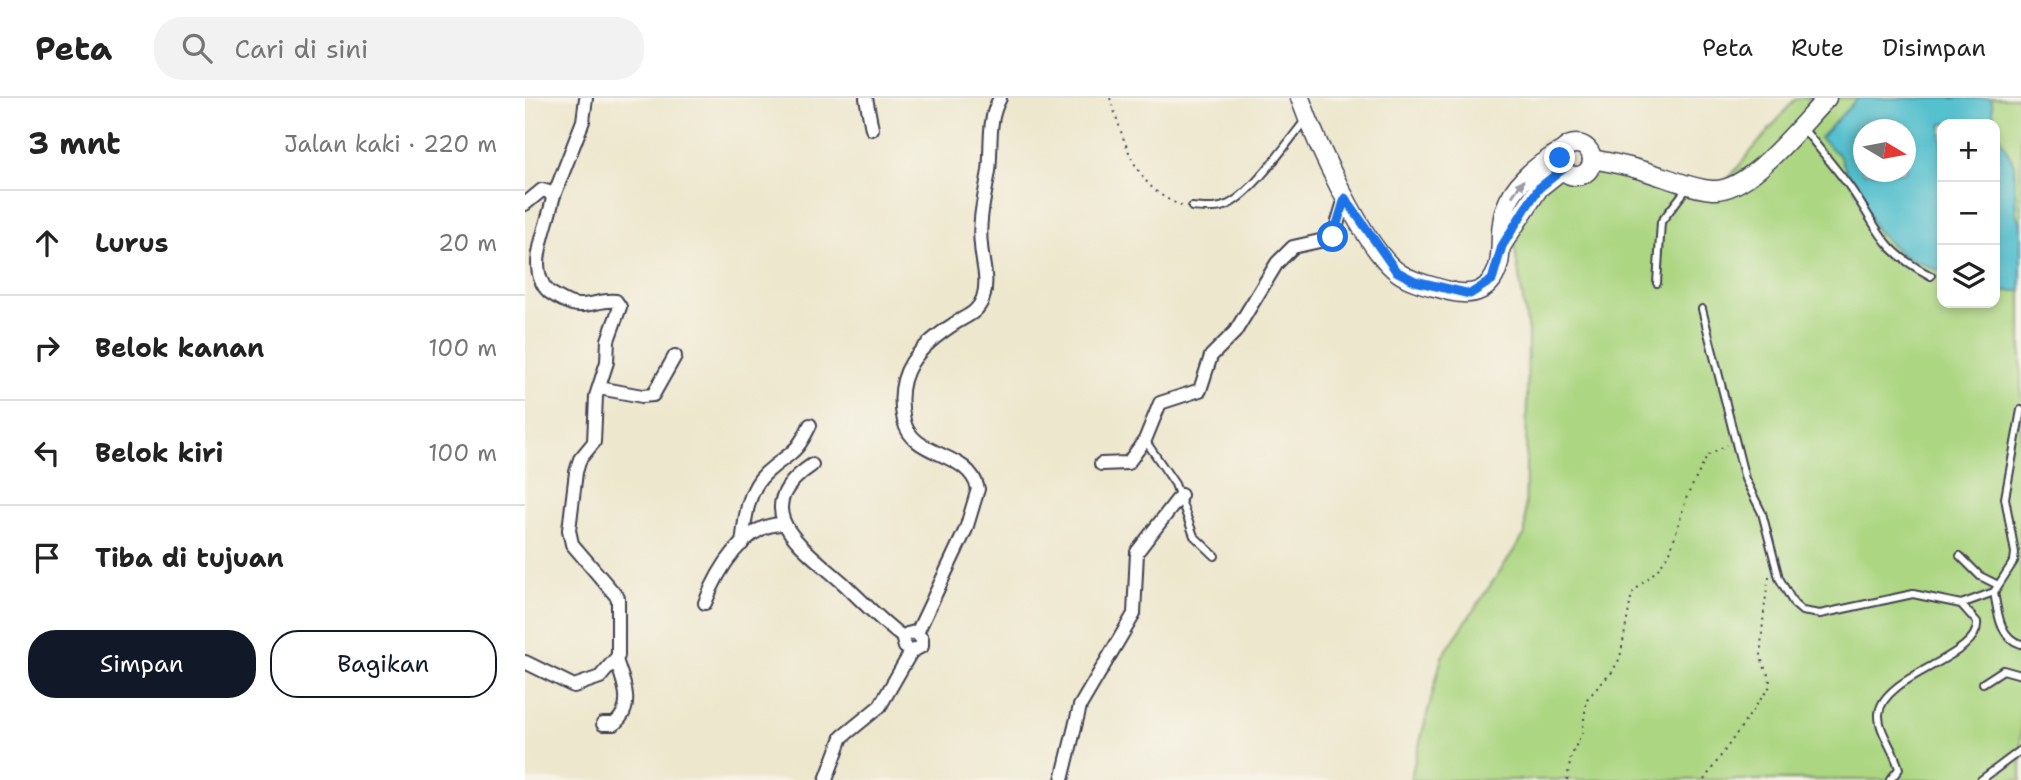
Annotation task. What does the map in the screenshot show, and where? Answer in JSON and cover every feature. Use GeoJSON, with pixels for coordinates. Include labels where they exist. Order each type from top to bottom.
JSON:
{"type":"FeatureCollection","features":[{"type":"Feature","properties":{"kind":"main road"},"geometry":{"type":"LineString","coordinates":[[1300,98],[1345,198],[1392,268],[1415,281],[1466,294],[1483,288],[1497,268],[1502,246],[1503,215],[1514,191],[1532,170],[1565,149],[1573,145],[1581,145],[1589,151],[1589,169],[1581,175],[1571,175],[1563,169],[1560,158],[1565,149]]}},
{"type":"Feature","properties":{"kind":"main road"},"geometry":{"type":"LineString","coordinates":[[1591,159],[1629,166],[1689,186],[1717,190],[1740,183],[1827,98]]}},
{"type":"Feature","properties":{"kind":"main road"},"geometry":{"type":"LineString","coordinates":[[1502,246],[1539,188],[1563,169]]}},
{"type":"Feature","properties":{"kind":"street"},"geometry":{"type":"LineString","coordinates":[[525,662],[574,686],[600,677],[616,660],[619,650],[618,598],[572,544],[569,530],[576,472],[580,459],[594,442],[599,388],[607,362],[608,340],[620,306],[608,300],[573,304],[541,286],[534,278],[533,254],[583,121],[586,98]]}},
{"type":"Feature","properties":{"kind":"street"},"geometry":{"type":"LineString","coordinates":[[866,98],[872,129]]}},
{"type":"Feature","properties":{"kind":"street"},"geometry":{"type":"LineString","coordinates":[[825,780],[842,737],[880,706],[911,652],[904,645],[966,529],[978,489],[970,469],[911,436],[904,424],[903,387],[912,359],[930,340],[973,314],[984,295],[986,281],[981,223],[989,167],[990,131],[1000,98]]}},
{"type":"Feature","properties":{"kind":"street"},"geometry":{"type":"LineString","coordinates":[[525,204],[542,190],[549,192],[553,198]]}},
{"type":"Feature","properties":{"kind":"street"},"geometry":{"type":"LineString","coordinates":[[1101,464],[1125,465],[1145,440],[1160,402],[1200,390],[1211,356],[1235,332],[1287,253],[1299,245],[1333,237],[1345,198]]}},
{"type":"Feature","properties":{"kind":"street"},"geometry":{"type":"LineString","coordinates":[[599,388],[642,396],[653,395],[675,356]]}},
{"type":"Feature","properties":{"kind":"street"},"geometry":{"type":"LineString","coordinates":[[743,544],[749,502],[757,484],[766,473],[789,458],[810,425]]}},
{"type":"Feature","properties":{"kind":"street"},"geometry":{"type":"LineString","coordinates":[[813,465],[792,478],[785,489],[781,506],[785,524],[809,554],[910,635]]}},
{"type":"Feature","properties":{"kind":"street"},"geometry":{"type":"LineString","coordinates":[[1062,780],[1080,706],[1133,614],[1137,552],[1181,495]]}},
{"type":"Feature","properties":{"kind":"street"},"geometry":{"type":"LineString","coordinates":[[705,603],[720,569],[743,544],[766,528],[785,524]]}},
{"type":"Feature","properties":{"kind":"street"},"geometry":{"type":"LineString","coordinates":[[603,724],[614,724],[626,706],[625,685],[616,660]]}},
{"type":"Feature","properties":{"kind":"lane"},"geometry":{"type":"LineString","coordinates":[[1192,207],[1214,209],[1232,202],[1278,155],[1307,117]]}},
{"type":"Feature","properties":{"kind":"lane"},"geometry":{"type":"LineString","coordinates":[[1800,125],[1848,184],[1884,242],[1910,265],[1931,275]]}},
{"type":"Feature","properties":{"kind":"lane"},"geometry":{"type":"LineString","coordinates":[[1657,283],[1661,222],[1689,186]]}},
{"type":"Feature","properties":{"kind":"lane"},"geometry":{"type":"LineString","coordinates":[[1702,309],[1710,328],[1745,479],[1762,513],[1776,565],[1794,604],[1813,614],[1913,594],[1961,604],[1994,592],[2014,561],[2015,553],[2005,498],[2021,410]]}},
{"type":"Feature","properties":{"kind":"lane"},"geometry":{"type":"LineString","coordinates":[[1145,440],[1181,495],[1194,536],[1215,556]]}},
{"type":"Feature","properties":{"kind":"lane"},"geometry":{"type":"LineString","coordinates":[[1960,556],[1980,576],[1998,585]]}},
{"type":"Feature","properties":{"kind":"lane"},"geometry":{"type":"LineString","coordinates":[[1994,592],[2003,630],[2008,639],[2021,644]]}},
{"type":"Feature","properties":{"kind":"lane"},"geometry":{"type":"LineString","coordinates":[[1890,780],[1899,769],[1896,753],[1880,724],[1880,709],[1883,702],[1911,678],[1959,650],[1974,635],[1977,622],[1961,604]]}},
{"type":"Feature","properties":{"kind":"lane"},"geometry":{"type":"LineString","coordinates":[[1983,683],[2003,670],[2021,675]]}},
{"type":"Feature","properties":{"kind":"lane"},"geometry":{"type":"LineString","coordinates":[[1981,780],[2021,750]]}},
{"type":"Feature","properties":{"kind":"path"},"geometry":{"type":"LineString","coordinates":[[1110,98],[1123,139],[1147,186],[1177,204],[1192,207]]}},
{"type":"Feature","properties":{"kind":"path"},"geometry":{"type":"LineString","coordinates":[[1567,780],[1571,757],[1582,732],[1587,699],[1612,672],[1620,658],[1632,593],[1658,569],[1670,552],[1687,496],[1709,455],[1735,443]]}},
{"type":"Feature","properties":{"kind":"path"},"geometry":{"type":"LineString","coordinates":[[1704,780],[1770,686],[1771,679],[1761,656],[1766,607],[1765,588],[1776,565]]}},
{"type":"Feature","properties":{"kind":"green space"},"geometry":{"type":"Polygon","coordinates":[[[1796,98],[2021,98],[2021,780],[1410,780],[1442,657],[1525,534],[1528,331],[1510,219],[1531,182],[1598,168],[1717,192],[1796,98]]]}},
{"type":"Feature","properties":{"kind":"water"},"geometry":{"type":"Polygon","coordinates":[[[1858,98],[1991,98],[1994,119],[1937,119],[1937,270],[1902,255],[1876,230],[1839,155],[1820,138],[1858,98]]]}},
{"type":"Feature","properties":{"kind":"water"},"geometry":{"type":"Polygon","coordinates":[[[2000,138],[2014,164],[2016,213],[2021,225],[2021,291],[2000,291],[2000,138]]]}},
{"type":"Feature","properties":{"kind":"route"},"geometry":{"type":"LineString","coordinates":[[1333,237],[1345,198],[1396,271],[1415,281],[1454,292],[1474,293],[1492,280],[1501,257],[1502,246],[1539,188],[1563,169],[1560,158]]}}]}
